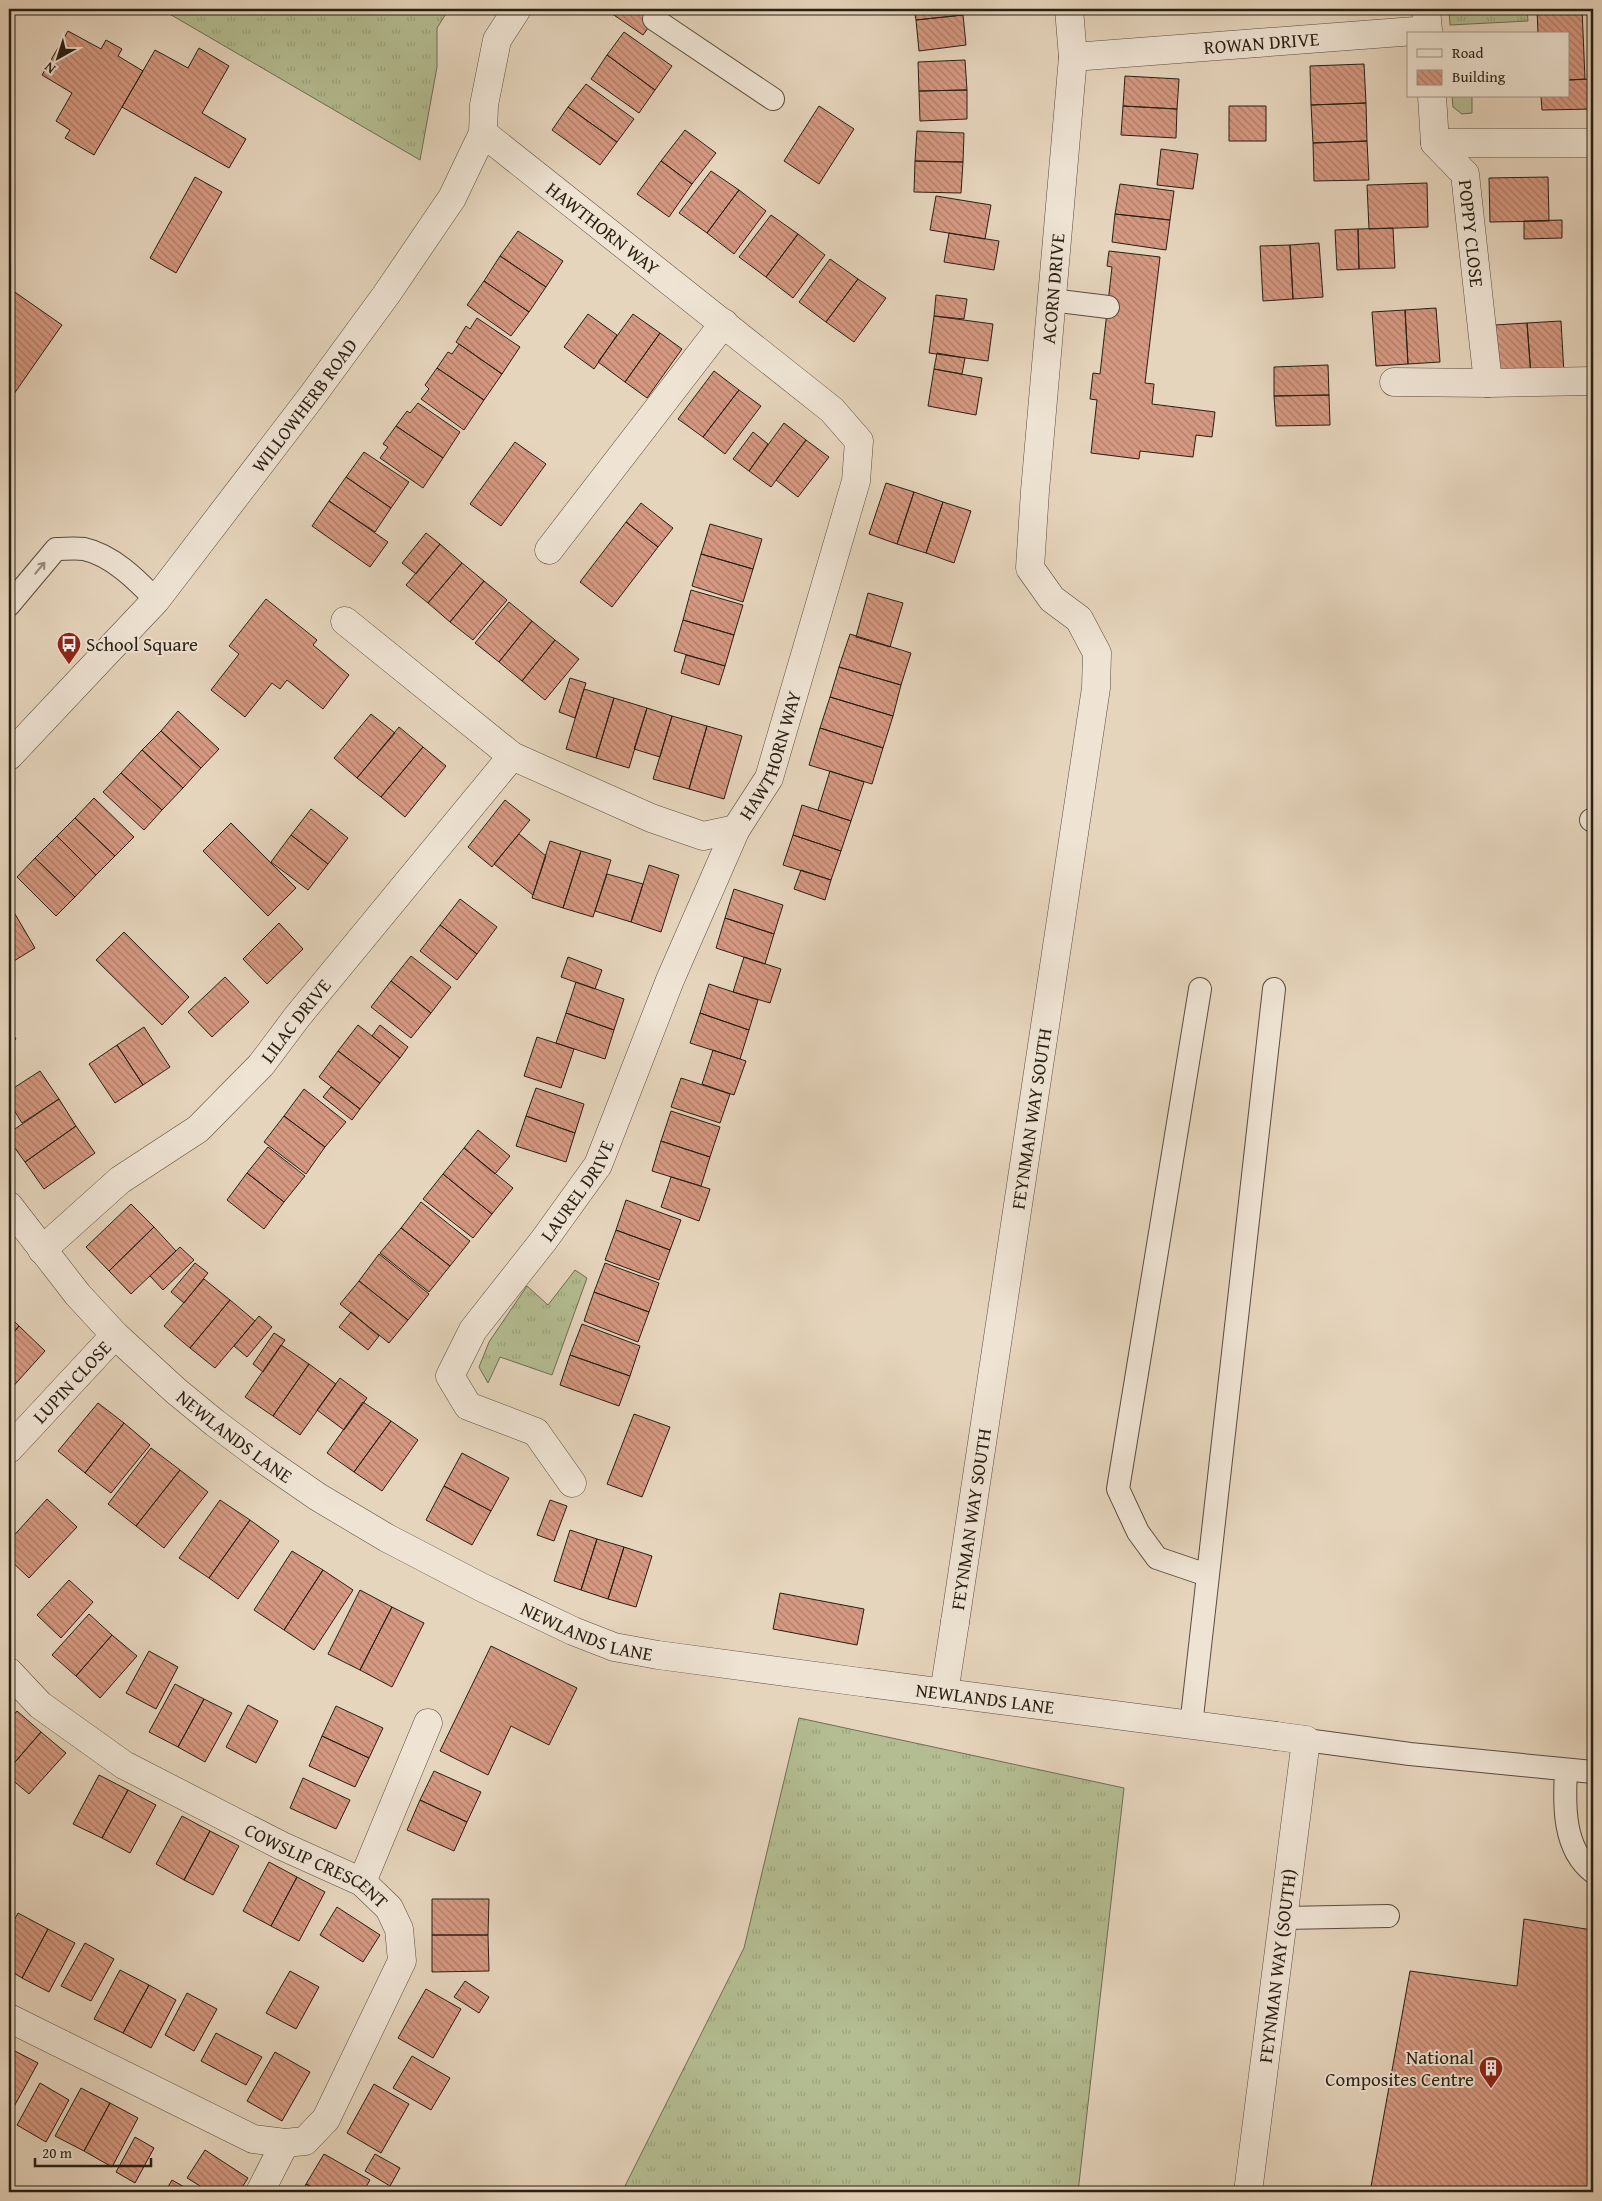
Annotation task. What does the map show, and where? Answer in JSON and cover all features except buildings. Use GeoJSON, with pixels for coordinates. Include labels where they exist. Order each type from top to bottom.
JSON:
{"type":"FeatureCollection","features":[{"type":"Feature","properties":{"kind":"street","name":"WILLOWHERB ROAD"},"geometry":{"type":"LineString","coordinates":[[9,756],[156,600],[312,396],[386,295],[452,198],[483,133],[484,105],[497,40],[517,9]]}},
{"type":"Feature","properties":{"kind":"street","name":"ACORN DRIVE"},"geometry":{"type":"LineString","coordinates":[[1030,568],[1051,300],[1073,57],[1069,9]]}},
{"type":"Feature","properties":{"kind":"street","name":"ROWAN DRIVE"},"geometry":{"type":"LineString","coordinates":[[1073,57],[1427,24]]}},
{"type":"Feature","properties":{"kind":"street"},"geometry":{"type":"LineString","coordinates":[[1432,98],[1435,143],[1593,142]]}},
{"type":"Feature","properties":{"kind":"street","name":"HAWTHORN WAY"},"geometry":{"type":"LineString","coordinates":[[345,621],[512,756],[651,818],[703,836],[736,829],[769,778],[856,482],[859,441],[832,410],[483,133]]}},
{"type":"Feature","properties":{"kind":"street","name":"POPPY CLOSE"},"geometry":{"type":"LineString","coordinates":[[1435,143],[1465,174],[1488,383]]}},
{"type":"Feature","properties":{"kind":"street"},"geometry":{"type":"LineString","coordinates":[[550,550],[724,323]]}},
{"type":"Feature","properties":{"kind":"street"},"geometry":{"type":"LineString","coordinates":[[1394,382],[1488,383],[1593,380]]}},
{"type":"Feature","properties":{"kind":"street","name":"FEYNMAN WAY SOUTH"},"geometry":{"type":"LineString","coordinates":[[944,1693],[1096,688],[1096,653],[1079,619],[1052,598],[1030,568]]}},
{"type":"Feature","properties":{"kind":"street","name":"LILAC DRIVE"},"geometry":{"type":"LineString","coordinates":[[42,1250],[120,1180],[198,1129],[261,1065],[296,1017],[512,756]]}},
{"type":"Feature","properties":{"kind":"street","name":"LAUREL DRIVE"},"geometry":{"type":"LineString","coordinates":[[572,1483],[536,1432],[468,1406],[450,1376],[473,1330],[544,1240],[598,1165],[670,980],[736,829]]}},
{"type":"Feature","properties":{"kind":"street","name":"NEWLANDS LANE"},"geometry":{"type":"LineString","coordinates":[[9,1206],[78,1295],[115,1336],[215,1423],[318,1496],[387,1538],[481,1587],[573,1631],[614,1647],[658,1655],[1306,1740]]}},
{"type":"Feature","properties":{"kind":"street","name":"LUPIN CLOSE"},"geometry":{"type":"LineString","coordinates":[[9,1449],[115,1336]]}},
{"type":"Feature","properties":{"kind":"street","name":"COWSLIP CRESCENT"},"geometry":{"type":"LineString","coordinates":[[9,1672],[40,1705],[124,1765],[282,1846],[362,1882],[389,1908],[399,1929],[402,1961],[326,2119],[305,2140],[285,2143],[253,2139],[9,2018]]}},
{"type":"Feature","properties":{"kind":"street"},"geometry":{"type":"LineString","coordinates":[[362,1882],[428,1723]]}},
{"type":"Feature","properties":{"kind":"street","name":"FEYNMAN WAY (SOUTH)"},"geometry":{"type":"LineString","coordinates":[[1248,2192],[1306,1740]]}},
{"type":"Feature","properties":{"kind":"street"},"geometry":{"type":"LineString","coordinates":[[260,2192],[285,2143]]}},
{"type":"Feature","properties":{"kind":"lane"},"geometry":{"type":"LineString","coordinates":[[654,19],[773,99]]}},
{"type":"Feature","properties":{"kind":"lane"},"geometry":{"type":"LineString","coordinates":[[1051,300],[1108,307]]}},
{"type":"Feature","properties":{"kind":"lane"},"geometry":{"type":"LineString","coordinates":[[9,605],[56,549],[84,549],[114,562],[135,578],[156,600]]}},
{"type":"Feature","properties":{"kind":"lane"},"geometry":{"type":"LineString","coordinates":[[1200,989],[1118,1489],[1138,1532],[1157,1558],[1207,1574]]}},
{"type":"Feature","properties":{"kind":"lane"},"geometry":{"type":"LineString","coordinates":[[1191,1726],[1274,990]]}},
{"type":"Feature","properties":{"kind":"lane"},"geometry":{"type":"LineString","coordinates":[[1306,1740],[1410,1754],[1566,1771],[1593,1772]]}},
{"type":"Feature","properties":{"kind":"lane"},"geometry":{"type":"LineString","coordinates":[[1566,1771],[1564,1800],[1568,1831],[1582,1863],[1593,1872]]}},
{"type":"Feature","properties":{"kind":"lane"},"geometry":{"type":"LineString","coordinates":[[1284,1918],[1388,1916]]}},
{"type":"Feature","properties":{"kind":"green space"},"geometry":{"type":"Polygon","coordinates":[[[161,9],[449,9],[437,28],[437,67],[420,160],[161,9]]]}},
{"type":"Feature","properties":{"kind":"green space"},"geometry":{"type":"Polygon","coordinates":[[[1449,9],[1527,9],[1528,21],[1450,25],[1449,9]]]}},
{"type":"Feature","properties":{"kind":"green space"},"geometry":{"type":"Polygon","coordinates":[[[1452,98],[1472,98],[1472,113],[1462,114],[1453,107],[1452,98]]]}},
{"type":"Feature","properties":{"kind":"green space"},"geometry":{"type":"Polygon","coordinates":[[[575,1270],[587,1278],[552,1375],[500,1357],[488,1383],[479,1367],[489,1342],[527,1286],[548,1305],[575,1270]]]}},
{"type":"Feature","properties":{"kind":"green space"},"geometry":{"type":"Polygon","coordinates":[[[799,1718],[1124,1788],[1078,2192],[622,2192],[744,1948],[799,1718]]]}},
{"type":"Feature","properties":{"kind":"place","name":"School Square"},"geometry":{"type":"Point","coordinates":[69,665]}},
{"type":"Feature","properties":{"kind":"place","name":"National Composites Centre"},"geometry":{"type":"Point","coordinates":[1491,2089]}}]}
